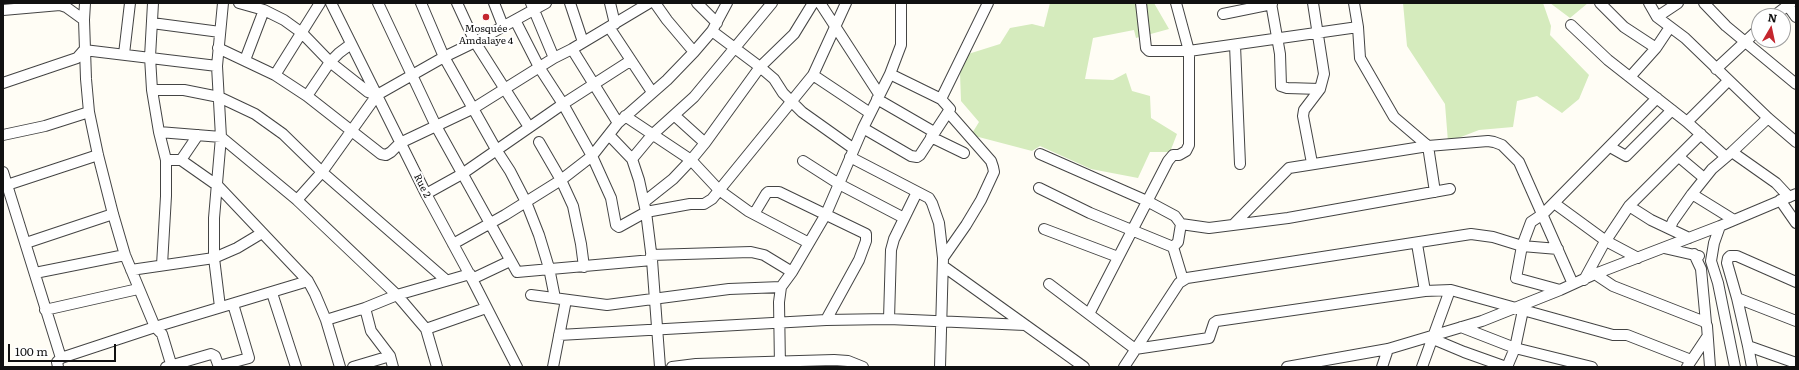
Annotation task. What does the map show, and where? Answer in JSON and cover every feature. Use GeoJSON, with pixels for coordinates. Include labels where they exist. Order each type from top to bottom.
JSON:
{"type":"FeatureCollection","features":[{"type":"Feature","properties":{"kind":"street"},"geometry":{"type":"LineString","coordinates":[[85,3],[84,50],[89,112],[98,155],[125,255],[155,327],[162,334],[169,366],[211,354],[215,356],[219,367],[248,358],[233,304]]}},
{"type":"Feature","properties":{"kind":"street"},"geometry":{"type":"LineString","coordinates":[[124,54],[130,3]]}},
{"type":"Feature","properties":{"kind":"street"},"geometry":{"type":"LineString","coordinates":[[153,3],[150,57],[152,90],[159,132],[166,160],[166,196],[162,265]]}},
{"type":"Feature","properties":{"kind":"street"},"geometry":{"type":"LineString","coordinates":[[220,307],[214,258],[214,218],[218,186],[221,137],[217,66],[223,3]]}},
{"type":"Feature","properties":{"kind":"street"},"geometry":{"type":"LineString","coordinates":[[239,3],[264,10],[284,20],[302,33],[330,62],[368,92],[377,95]]}},
{"type":"Feature","properties":{"kind":"street"},"geometry":{"type":"LineString","coordinates":[[275,75],[320,3]]}},
{"type":"Feature","properties":{"kind":"street","name":"Rue 2"},"geometry":{"type":"LineString","coordinates":[[331,3],[426,194],[471,276],[517,367]]}},
{"type":"Feature","properties":{"kind":"street"},"geometry":{"type":"LineString","coordinates":[[378,3],[436,126],[517,272],[549,268],[584,267],[651,258],[751,252],[764,255],[792,272]]}},
{"type":"Feature","properties":{"kind":"street"},"geometry":{"type":"LineString","coordinates":[[421,3],[444,57],[497,151],[510,171],[526,202],[549,268],[555,298]]}},
{"type":"Feature","properties":{"kind":"street"},"geometry":{"type":"LineString","coordinates":[[456,3],[475,42],[529,127]]}},
{"type":"Feature","properties":{"kind":"street"},"geometry":{"type":"LineString","coordinates":[[494,3],[503,26]]}},
{"type":"Feature","properties":{"kind":"street"},"geometry":{"type":"LineString","coordinates":[[297,200],[322,172],[377,95],[444,57],[515,20],[533,6],[546,3]]}},
{"type":"Feature","properties":{"kind":"street"},"geometry":{"type":"LineString","coordinates":[[570,3],[583,42]]}},
{"type":"Feature","properties":{"kind":"street"},"geometry":{"type":"LineString","coordinates":[[610,3],[612,25],[630,61],[652,92]]}},
{"type":"Feature","properties":{"kind":"street"},"geometry":{"type":"LineString","coordinates":[[218,48],[275,75],[307,96],[381,154],[391,152],[400,143],[474,108],[539,67],[649,3]]}},
{"type":"Feature","properties":{"kind":"street"},"geometry":{"type":"LineString","coordinates":[[655,3],[694,52]]}},
{"type":"Feature","properties":{"kind":"street"},"geometry":{"type":"LineString","coordinates":[[697,3],[714,27],[734,47],[774,79],[790,102],[852,153],[929,198],[939,223],[943,262],[940,367]]}},
{"type":"Feature","properties":{"kind":"street"},"geometry":{"type":"LineString","coordinates":[[453,244],[491,224],[561,180],[592,156],[621,119],[667,80],[694,52],[714,27],[726,3]]}},
{"type":"Feature","properties":{"kind":"street"},"geometry":{"type":"LineString","coordinates":[[632,159],[652,135],[694,97],[772,3]]}},
{"type":"Feature","properties":{"kind":"street"},"geometry":{"type":"LineString","coordinates":[[644,202],[673,179],[691,160],[760,67],[794,34],[813,3]]}},
{"type":"Feature","properties":{"kind":"street"},"geometry":{"type":"LineString","coordinates":[[820,3],[878,97],[964,153]]}},
{"type":"Feature","properties":{"kind":"street"},"geometry":{"type":"LineString","coordinates":[[515,20],[539,67],[563,104],[592,156],[611,198],[616,225],[619,227],[646,212],[690,204],[704,204],[712,199],[813,75],[846,3]]}},
{"type":"Feature","properties":{"kind":"street"},"geometry":{"type":"LineString","coordinates":[[780,365],[780,287],[792,272],[826,214],[863,128],[890,74],[901,46],[901,3]]}},
{"type":"Feature","properties":{"kind":"street"},"geometry":{"type":"LineString","coordinates":[[941,99],[988,3]]}},
{"type":"Feature","properties":{"kind":"street"},"geometry":{"type":"LineString","coordinates":[[1141,3],[1146,48],[1149,51],[1189,51],[1358,27]]}},
{"type":"Feature","properties":{"kind":"street"},"geometry":{"type":"LineString","coordinates":[[1089,314],[1168,161],[1173,155],[1179,155],[1186,151],[1189,145],[1189,51],[1176,3]]}},
{"type":"Feature","properties":{"kind":"street"},"geometry":{"type":"LineString","coordinates":[[1312,163],[1303,116],[1304,110],[1320,89],[1324,74],[1313,3]]}},
{"type":"Feature","properties":{"kind":"street"},"geometry":{"type":"LineString","coordinates":[[1354,3],[1358,27],[1360,58],[1394,117],[1428,146],[1435,192]]}},
{"type":"Feature","properties":{"kind":"street"},"geometry":{"type":"LineString","coordinates":[[1600,3],[1624,27],[1656,48]]}},
{"type":"Feature","properties":{"kind":"street"},"geometry":{"type":"LineString","coordinates":[[1649,3],[1657,17],[1685,38],[1728,81],[1796,142]]}},
{"type":"Feature","properties":{"kind":"street"},"geometry":{"type":"LineString","coordinates":[[1657,17],[1678,3]]}},
{"type":"Feature","properties":{"kind":"street"},"geometry":{"type":"LineString","coordinates":[[1704,3],[1744,42],[1796,84]]}},
{"type":"Feature","properties":{"kind":"street"},"geometry":{"type":"LineString","coordinates":[[1223,14],[1272,4],[1278,38],[1281,86],[1287,88],[1320,89]]}},
{"type":"Feature","properties":{"kind":"street"},"geometry":{"type":"LineString","coordinates":[[1788,4],[1796,17]]}},
{"type":"Feature","properties":{"kind":"street"},"geometry":{"type":"LineString","coordinates":[[3,10],[60,5],[66,7],[84,20]]}},
{"type":"Feature","properties":{"kind":"street"},"geometry":{"type":"LineString","coordinates":[[533,6],[554,58]]}},
{"type":"Feature","properties":{"kind":"street"},"geometry":{"type":"LineString","coordinates":[[246,60],[264,10]]}},
{"type":"Feature","properties":{"kind":"street"},"geometry":{"type":"LineString","coordinates":[[152,22],[220,32]]}},
{"type":"Feature","properties":{"kind":"street"},"geometry":{"type":"LineString","coordinates":[[1571,25],[1608,60],[1701,134],[1729,155],[1776,183],[1788,197],[1796,223]]}},
{"type":"Feature","properties":{"kind":"street"},"geometry":{"type":"LineString","coordinates":[[1630,77],[1656,48],[1670,27]]}},
{"type":"Feature","properties":{"kind":"street"},"geometry":{"type":"LineString","coordinates":[[1716,69],[1751,36]]}},
{"type":"Feature","properties":{"kind":"street"},"geometry":{"type":"LineString","coordinates":[[307,96],[330,62],[351,44]]}},
{"type":"Feature","properties":{"kind":"street"},"geometry":{"type":"LineString","coordinates":[[1235,45],[1240,164]]}},
{"type":"Feature","properties":{"kind":"street"},"geometry":{"type":"LineString","coordinates":[[572,49],[593,84],[621,119],[652,135],[691,160],[719,190],[754,214],[809,243]]}},
{"type":"Feature","properties":{"kind":"street"},"geometry":{"type":"LineString","coordinates":[[84,50],[217,66]]}},
{"type":"Feature","properties":{"kind":"street"},"geometry":{"type":"LineString","coordinates":[[3,83],[77,58],[84,50]]}},
{"type":"Feature","properties":{"kind":"street"},"geometry":{"type":"LineString","coordinates":[[426,194],[462,174],[563,104],[630,61]]}},
{"type":"Feature","properties":{"kind":"street"},"geometry":{"type":"LineString","coordinates":[[863,128],[914,157],[920,155],[950,108],[949,105],[941,99],[890,74]]}},
{"type":"Feature","properties":{"kind":"street"},"geometry":{"type":"LineString","coordinates":[[813,75],[870,113]]}},
{"type":"Feature","properties":{"kind":"street"},"geometry":{"type":"LineString","coordinates":[[1687,122],[1728,81]]}},
{"type":"Feature","properties":{"kind":"street"},"geometry":{"type":"LineString","coordinates":[[152,90],[184,90],[218,97],[261,118],[283,134],[322,172],[446,280]]}},
{"type":"Feature","properties":{"kind":"street"},"geometry":{"type":"LineString","coordinates":[[1560,290],[1516,279],[1522,246],[1531,222],[1543,214],[1657,98]]}},
{"type":"Feature","properties":{"kind":"street"},"geometry":{"type":"LineString","coordinates":[[1610,147],[1626,156],[1672,110]]}},
{"type":"Feature","properties":{"kind":"street"},"geometry":{"type":"LineString","coordinates":[[3,135],[45,126],[89,112]]}},
{"type":"Feature","properties":{"kind":"street"},"geometry":{"type":"LineString","coordinates":[[943,262],[981,200],[994,172],[994,167],[991,161],[948,112]]}},
{"type":"Feature","properties":{"kind":"street"},"geometry":{"type":"LineString","coordinates":[[674,115],[705,143]]}},
{"type":"Feature","properties":{"kind":"street"},"geometry":{"type":"LineString","coordinates":[[1670,228],[1673,221],[1692,194],[1712,169],[1768,118]]}},
{"type":"Feature","properties":{"kind":"street"},"geometry":{"type":"LineString","coordinates":[[159,132],[221,137],[297,200],[396,295],[426,329],[437,367]]}},
{"type":"Feature","properties":{"kind":"street"},"geometry":{"type":"LineString","coordinates":[[1584,280],[1606,241],[1629,206],[1701,134]]}},
{"type":"Feature","properties":{"kind":"street"},"geometry":{"type":"LineString","coordinates":[[609,135],[632,159],[644,202],[651,258],[660,367]]}},
{"type":"Feature","properties":{"kind":"street"},"geometry":{"type":"LineString","coordinates":[[181,160],[198,136]]}},
{"type":"Feature","properties":{"kind":"street"},"geometry":{"type":"LineString","coordinates":[[1234,224],[1289,168],[1312,163],[1428,146],[1488,141],[1502,145],[1519,162],[1573,284]]}},
{"type":"Feature","properties":{"kind":"street"},"geometry":{"type":"LineString","coordinates":[[539,142],[561,180],[572,206],[581,244],[584,267]]}},
{"type":"Feature","properties":{"kind":"street"},"geometry":{"type":"LineString","coordinates":[[1040,154],[1147,202],[1174,216],[1181,224],[1209,228],[1288,218],[1450,189]]}},
{"type":"Feature","properties":{"kind":"street"},"geometry":{"type":"LineString","coordinates":[[7,185],[98,155]]}},
{"type":"Feature","properties":{"kind":"street"},"geometry":{"type":"LineString","coordinates":[[1679,157],[1704,178]]}},
{"type":"Feature","properties":{"kind":"street"},"geometry":{"type":"LineString","coordinates":[[166,160],[181,160],[218,186],[308,281],[326,320],[340,367]]}},
{"type":"Feature","properties":{"kind":"street"},"geometry":{"type":"LineString","coordinates":[[802,161],[839,184],[904,218]]}},
{"type":"Feature","properties":{"kind":"street"},"geometry":{"type":"LineString","coordinates":[[3,172],[35,273],[59,363],[155,327],[308,281]]}},
{"type":"Feature","properties":{"kind":"street"},"geometry":{"type":"LineString","coordinates":[[1039,188],[1090,213],[1173,247]]}},
{"type":"Feature","properties":{"kind":"street"},"geometry":{"type":"LineString","coordinates":[[754,214],[766,194],[774,192],[786,195],[866,234],[866,239],[859,260],[826,320]]}},
{"type":"Feature","properties":{"kind":"street"},"geometry":{"type":"LineString","coordinates":[[889,319],[891,250],[894,239],[917,192]]}},
{"type":"Feature","properties":{"kind":"street"},"geometry":{"type":"LineString","coordinates":[[1692,194],[1734,220]]}},
{"type":"Feature","properties":{"kind":"street"},"geometry":{"type":"LineString","coordinates":[[1287,367],[1388,349],[1434,337],[1520,309],[1595,274],[1720,226],[1788,197]]}},
{"type":"Feature","properties":{"kind":"street"},"geometry":{"type":"LineString","coordinates":[[1554,203],[1606,241],[1638,258]]}},
{"type":"Feature","properties":{"kind":"street"},"geometry":{"type":"LineString","coordinates":[[1629,206],[1651,220],[1689,238]]}},
{"type":"Feature","properties":{"kind":"street"},"geometry":{"type":"LineString","coordinates":[[26,243],[113,214]]}},
{"type":"Feature","properties":{"kind":"street"},"geometry":{"type":"LineString","coordinates":[[1173,247],[1178,242],[1181,224]]}},
{"type":"Feature","properties":{"kind":"street"},"geometry":{"type":"LineString","coordinates":[[1720,226],[1714,243],[1711,261],[1718,283],[1735,367]]}},
{"type":"Feature","properties":{"kind":"street"},"geometry":{"type":"LineString","coordinates":[[1044,229],[1118,257]]}},
{"type":"Feature","properties":{"kind":"street"},"geometry":{"type":"LineString","coordinates":[[131,270],[214,258],[237,248],[262,233]]}},
{"type":"Feature","properties":{"kind":"street"},"geometry":{"type":"LineString","coordinates":[[1124,367],[1183,280],[1344,253],[1417,244],[1471,234],[1481,235],[1522,246],[1558,249]]}},
{"type":"Feature","properties":{"kind":"street"},"geometry":{"type":"LineString","coordinates":[[1417,244],[1425,291]]}},
{"type":"Feature","properties":{"kind":"street"},"geometry":{"type":"LineString","coordinates":[[1173,247],[1183,280]]}},
{"type":"Feature","properties":{"kind":"street"},"geometry":{"type":"LineString","coordinates":[[1664,248],[1694,254],[1711,261]]}},
{"type":"Feature","properties":{"kind":"street"},"geometry":{"type":"LineString","coordinates":[[1694,254],[1701,269],[1710,367]]}},
{"type":"Feature","properties":{"kind":"street"},"geometry":{"type":"LineString","coordinates":[[35,273],[125,255]]}},
{"type":"Feature","properties":{"kind":"street"},"geometry":{"type":"LineString","coordinates":[[1752,367],[1737,298],[1727,263],[1728,258],[1730,256],[1737,256],[1796,282]]}},
{"type":"Feature","properties":{"kind":"street"},"geometry":{"type":"LineString","coordinates":[[326,320],[365,308],[396,295],[446,280],[471,276],[510,261]]}},
{"type":"Feature","properties":{"kind":"street"},"geometry":{"type":"LineString","coordinates":[[943,262],[1084,367]]}},
{"type":"Feature","properties":{"kind":"street"},"geometry":{"type":"LineString","coordinates":[[1595,274],[1613,286],[1706,323]]}},
{"type":"Feature","properties":{"kind":"street"},"geometry":{"type":"LineString","coordinates":[[1049,284],[1135,349],[1209,338],[1214,323],[1217,321],[1425,291],[1450,290],[1613,335],[1627,335],[1689,364],[1707,337]]}},
{"type":"Feature","properties":{"kind":"street"},"geometry":{"type":"LineString","coordinates":[[531,295],[607,305],[654,300],[734,288],[780,287]]}},
{"type":"Feature","properties":{"kind":"street"},"geometry":{"type":"LineString","coordinates":[[45,310],[138,289]]}},
{"type":"Feature","properties":{"kind":"street"},"geometry":{"type":"LineString","coordinates":[[1422,367],[1450,290]]}},
{"type":"Feature","properties":{"kind":"street"},"geometry":{"type":"LineString","coordinates":[[272,293],[296,367]]}},
{"type":"Feature","properties":{"kind":"street"},"geometry":{"type":"LineString","coordinates":[[1737,298],[1796,321]]}},
{"type":"Feature","properties":{"kind":"street"},"geometry":{"type":"LineString","coordinates":[[553,367],[566,300]]}},
{"type":"Feature","properties":{"kind":"street"},"geometry":{"type":"LineString","coordinates":[[365,308],[373,335],[390,356],[393,367]]}},
{"type":"Feature","properties":{"kind":"street"},"geometry":{"type":"LineString","coordinates":[[426,329],[486,308]]}},
{"type":"Feature","properties":{"kind":"street"},"geometry":{"type":"LineString","coordinates":[[1434,337],[1464,352],[1506,367],[1515,348],[1520,309]]}},
{"type":"Feature","properties":{"kind":"street"},"geometry":{"type":"LineString","coordinates":[[559,335],[826,320],[941,320],[1026,325]]}},
{"type":"Feature","properties":{"kind":"street"},"geometry":{"type":"LineString","coordinates":[[1461,327],[1515,348],[1592,367]]}},
{"type":"Feature","properties":{"kind":"street"},"geometry":{"type":"LineString","coordinates":[[1748,346],[1796,363]]}},
{"type":"Feature","properties":{"kind":"street"},"geometry":{"type":"LineString","coordinates":[[1382,367],[1388,349]]}},
{"type":"Feature","properties":{"kind":"street"},"geometry":{"type":"LineString","coordinates":[[353,367],[390,356]]}},
{"type":"Feature","properties":{"kind":"street"},"geometry":{"type":"LineString","coordinates":[[672,367],[690,364],[780,365],[834,360],[848,361],[863,367]]}},
{"type":"Feature","properties":{"kind":"green space"},"geometry":{"type":"Polygon","coordinates":[[[1050,3],[1154,3],[1169,29],[1136,38],[1134,30],[1093,38],[1085,79],[1113,80],[1126,73],[1132,91],[1150,96],[1151,118],[1177,134],[1170,152],[1150,152],[1138,178],[1091,169],[1040,146],[1032,151],[971,135],[979,122],[961,101],[960,73],[965,55],[1000,44],[1010,28],[1032,24],[1044,27],[1050,3]]]}},
{"type":"Feature","properties":{"kind":"green space"},"geometry":{"type":"Polygon","coordinates":[[[1403,3],[1543,3],[1551,26],[1550,35],[1589,75],[1579,99],[1562,113],[1537,96],[1517,101],[1513,127],[1479,130],[1448,142],[1445,104],[1407,46],[1403,3]]]}},
{"type":"Feature","properties":{"kind":"green space"},"geometry":{"type":"Polygon","coordinates":[[[1550,3],[1588,3],[1570,18],[1550,3]]]}},
{"type":"Feature","properties":{"kind":"place","name":"Mosquée Amdalaye 4"},"geometry":{"type":"Point","coordinates":[486,17]}}]}
